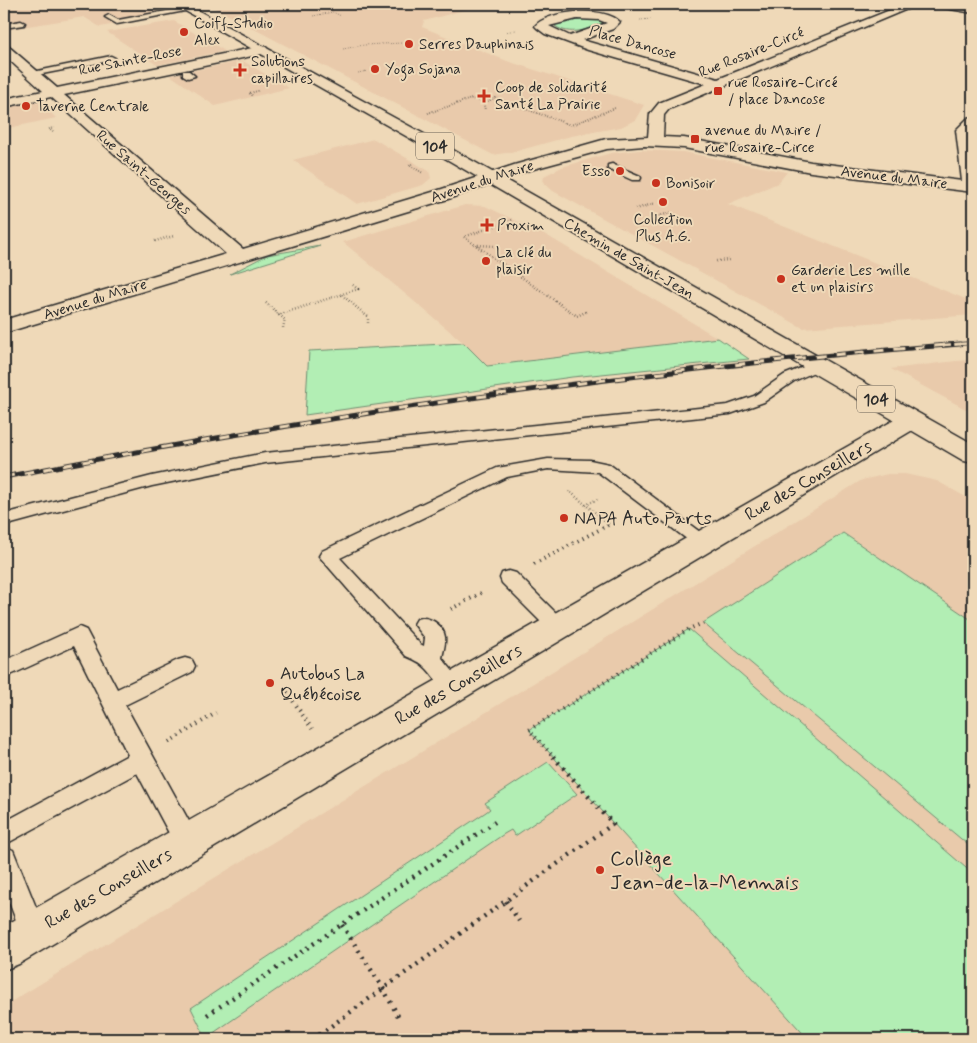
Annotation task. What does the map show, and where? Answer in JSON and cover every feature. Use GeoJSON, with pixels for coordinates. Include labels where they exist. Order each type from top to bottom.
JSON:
{"type":"FeatureCollection","features":[{"type":"Feature","properties":{"kind":"street","name":"Rue Rosaire-Circé"},"geometry":{"type":"LineString","coordinates":[[655,140],[659,109],[716,83],[914,4]]}},
{"type":"Feature","properties":{"kind":"street"},"geometry":{"type":"LineString","coordinates":[[939,4],[973,10]]}},
{"type":"Feature","properties":{"kind":"street","name":"Chemin de Saint-Jean"},"geometry":{"type":"LineString","coordinates":[[183,6],[490,178],[973,455]]}},
{"type":"Feature","properties":{"kind":"street","name":"Place Dancose"},"geometry":{"type":"LineString","coordinates":[[570,40],[609,27],[614,22],[609,18],[591,15],[552,20],[541,26],[544,30],[570,40],[716,83]]}},
{"type":"Feature","properties":{"kind":"street","name":"Rue Saint-Georges"},"geometry":{"type":"LineString","coordinates":[[4,48],[240,256]]}},
{"type":"Feature","properties":{"kind":"street","name":"Rue Sainte-Rose"},"geometry":{"type":"LineString","coordinates":[[4,103],[262,50]]}},
{"type":"Feature","properties":{"kind":"street"},"geometry":{"type":"LineString","coordinates":[[972,187],[963,130],[973,121]]}},
{"type":"Feature","properties":{"kind":"street","name":"Avenue du Maire"},"geometry":{"type":"LineString","coordinates":[[4,327],[442,195],[490,178],[597,146],[655,140],[707,146],[811,167],[972,187]]}},
{"type":"Feature","properties":{"kind":"street","name":"Rue des Conseillers"},"geometry":{"type":"LineString","coordinates":[[4,949],[912,420]]}},
{"type":"Feature","properties":{"kind":"lane"},"geometry":{"type":"LineString","coordinates":[[109,17],[117,22],[183,6]]}},
{"type":"Feature","properties":{"kind":"lane"},"geometry":{"type":"LineString","coordinates":[[4,26],[21,23]]}},
{"type":"Feature","properties":{"kind":"lane"},"geometry":{"type":"LineString","coordinates":[[32,73],[111,58]]}},
{"type":"Feature","properties":{"kind":"lane"},"geometry":{"type":"LineString","coordinates":[[612,167],[636,178]]}},
{"type":"Feature","properties":{"kind":"lane"},"geometry":{"type":"LineString","coordinates":[[4,520],[152,481],[265,458],[730,409],[759,399],[790,378],[818,365]]}},
{"type":"Feature","properties":{"kind":"lane"},"geometry":{"type":"LineString","coordinates":[[455,686],[432,660],[413,650],[328,556],[503,472],[548,464],[590,465],[603,468],[702,542]]}},
{"type":"Feature","properties":{"kind":"lane"},"geometry":{"type":"LineString","coordinates":[[509,578],[557,626]]}},
{"type":"Feature","properties":{"kind":"lane"},"geometry":{"type":"LineString","coordinates":[[424,624],[435,636],[432,660]]}},
{"type":"Feature","properties":{"kind":"lane"},"geometry":{"type":"LineString","coordinates":[[4,670],[79,636],[141,759],[187,842]]}},
{"type":"Feature","properties":{"kind":"lane"},"geometry":{"type":"LineString","coordinates":[[112,701],[185,666]]}},
{"type":"Feature","properties":{"kind":"lane"},"geometry":{"type":"LineString","coordinates":[[4,834],[141,759]]}},
{"type":"Feature","properties":{"kind":"lane"},"geometry":{"type":"LineString","coordinates":[[4,858],[33,932]]}},
{"type":"Feature","properties":{"kind":"path"},"geometry":{"type":"LineString","coordinates":[[313,16],[333,12],[341,16]]}},
{"type":"Feature","properties":{"kind":"path"},"geometry":{"type":"LineString","coordinates":[[343,49],[364,45],[402,44]]}},
{"type":"Feature","properties":{"kind":"path"},"geometry":{"type":"LineString","coordinates":[[252,95],[249,93],[258,91]]}},
{"type":"Feature","properties":{"kind":"path"},"geometry":{"type":"LineString","coordinates":[[425,114],[471,99],[493,99],[571,125],[615,108]]}},
{"type":"Feature","properties":{"kind":"path"},"geometry":{"type":"LineString","coordinates":[[483,99],[485,110]]}},
{"type":"Feature","properties":{"kind":"path"},"geometry":{"type":"LineString","coordinates":[[524,108],[528,107]]}},
{"type":"Feature","properties":{"kind":"path"},"geometry":{"type":"LineString","coordinates":[[636,209],[656,203]]}},
{"type":"Feature","properties":{"kind":"path"},"geometry":{"type":"LineString","coordinates":[[653,218],[673,212]]}},
{"type":"Feature","properties":{"kind":"path"},"geometry":{"type":"LineString","coordinates":[[517,219],[464,237],[577,316],[588,312]]}},
{"type":"Feature","properties":{"kind":"path"},"geometry":{"type":"LineString","coordinates":[[155,241],[174,236]]}},
{"type":"Feature","properties":{"kind":"path"},"geometry":{"type":"LineString","coordinates":[[476,245],[495,246]]}},
{"type":"Feature","properties":{"kind":"path"},"geometry":{"type":"LineString","coordinates":[[716,262],[729,260]]}},
{"type":"Feature","properties":{"kind":"path"},"geometry":{"type":"LineString","coordinates":[[278,315],[358,289],[353,285]]}},
{"type":"Feature","properties":{"kind":"path"},"geometry":{"type":"LineString","coordinates":[[341,294],[368,317],[368,325]]}},
{"type":"Feature","properties":{"kind":"path"},"geometry":{"type":"LineString","coordinates":[[266,303],[285,320],[282,328]]}},
{"type":"Feature","properties":{"kind":"path"},"geometry":{"type":"LineString","coordinates":[[424,624],[609,524],[566,489]]}},
{"type":"Feature","properties":{"kind":"path"},"geometry":{"type":"LineString","coordinates":[[313,1039],[613,824],[529,730],[689,629],[703,623]]}},
{"type":"Feature","properties":{"kind":"path"},"geometry":{"type":"LineString","coordinates":[[287,692],[313,731]]}},
{"type":"Feature","properties":{"kind":"path"},"geometry":{"type":"LineString","coordinates":[[141,759],[216,714]]}},
{"type":"Feature","properties":{"kind":"path"},"geometry":{"type":"LineString","coordinates":[[207,1016],[495,822]]}},
{"type":"Feature","properties":{"kind":"path"},"geometry":{"type":"LineString","coordinates":[[506,902],[519,921]]}},
{"type":"Feature","properties":{"kind":"path"},"geometry":{"type":"LineString","coordinates":[[342,925],[383,988],[398,1016]]}},
{"type":"Feature","properties":{"kind":"shaded area"},"geometry":{"type":"Polygon","coordinates":[[[4,4],[145,4],[165,15],[100,27],[84,17],[4,30],[4,4]]]}},
{"type":"Feature","properties":{"kind":"shaded area"},"geometry":{"type":"Polygon","coordinates":[[[207,4],[486,4],[424,21],[422,27],[507,61],[644,105],[635,120],[621,127],[571,136],[517,151],[493,155],[207,4]]]}},
{"type":"Feature","properties":{"kind":"shaded area"},"geometry":{"type":"Polygon","coordinates":[[[174,21],[225,51],[157,65],[107,32],[174,21]]]}},
{"type":"Feature","properties":{"kind":"shaded area"},"geometry":{"type":"Polygon","coordinates":[[[243,61],[289,88],[215,106],[170,75],[243,61]]]}},
{"type":"Feature","properties":{"kind":"shaded area"},"geometry":{"type":"Polygon","coordinates":[[[30,102],[41,103],[56,118],[4,129],[4,108],[30,102]]]}},
{"type":"Feature","properties":{"kind":"shaded area"},"geometry":{"type":"Polygon","coordinates":[[[374,139],[429,171],[431,178],[423,185],[357,204],[293,160],[374,139]]]}},
{"type":"Feature","properties":{"kind":"shaded area"},"geometry":{"type":"Polygon","coordinates":[[[640,150],[683,152],[787,172],[778,183],[728,204],[973,302],[973,315],[803,328],[553,191],[543,182],[544,176],[562,167],[611,153],[640,150]]]}},
{"type":"Feature","properties":{"kind":"shaded area"},"geometry":{"type":"Polygon","coordinates":[[[465,205],[485,206],[546,235],[718,338],[486,366],[464,343],[343,242],[465,205]]]}},
{"type":"Feature","properties":{"kind":"shaded area"},"geometry":{"type":"Polygon","coordinates":[[[973,360],[973,413],[891,369],[956,361],[973,360]]]}},
{"type":"Feature","properties":{"kind":"shaded area","name":"Collège Jean-de-la-Mennais"},"geometry":{"type":"Polygon","coordinates":[[[888,474],[905,474],[937,481],[973,501],[973,1039],[4,1039],[4,1006],[451,734],[862,480],[888,474]]]}},
{"type":"Feature","properties":{"kind":"green space"},"geometry":{"type":"Polygon","coordinates":[[[583,19],[600,20],[603,23],[579,31],[566,31],[555,26],[558,23],[583,19]]]}},
{"type":"Feature","properties":{"kind":"green space"},"geometry":{"type":"Polygon","coordinates":[[[320,246],[230,274],[267,255],[320,246]]]}},
{"type":"Feature","properties":{"kind":"green space"},"geometry":{"type":"Polygon","coordinates":[[[718,338],[749,359],[572,377],[305,415],[309,351],[464,343],[487,366],[718,338]]]}},
{"type":"Feature","properties":{"kind":"green space"},"geometry":{"type":"Polygon","coordinates":[[[843,533],[973,621],[973,849],[703,623],[843,533]]]}},
{"type":"Feature","properties":{"kind":"green space"},"geometry":{"type":"Polygon","coordinates":[[[689,629],[973,874],[973,1039],[808,1039],[529,730],[689,629]]]}},
{"type":"Feature","properties":{"kind":"green space"},"geometry":{"type":"Polygon","coordinates":[[[548,762],[577,794],[515,836],[511,830],[504,834],[206,1038],[191,1008],[486,812],[490,809],[485,803],[548,762]]]}},
{"type":"Feature","properties":{"kind":"railway"},"geometry":{"type":"LineString","coordinates":[[943,345],[973,343]]}},
{"type":"Feature","properties":{"kind":"railway"},"geometry":{"type":"LineString","coordinates":[[4,477],[242,434],[480,397],[719,367],[839,354],[960,344]]}},
{"type":"Feature","properties":{"kind":"place","name":"Coiff-Studio Alex"},"geometry":{"type":"Point","coordinates":[184,32]}},
{"type":"Feature","properties":{"kind":"place","name":"Serres Dauphinais"},"geometry":{"type":"Point","coordinates":[409,44]}},
{"type":"Feature","properties":{"kind":"place","name":"Yoga Sojana"},"geometry":{"type":"Point","coordinates":[375,69]}},
{"type":"Feature","properties":{"kind":"place","name":"Solutions capillaires"},"geometry":{"type":"Point","coordinates":[240,70]}},
{"type":"Feature","properties":{"kind":"place","name":"rue Rosaire-Circé / place Dancose"},"geometry":{"type":"Point","coordinates":[718,91]}},
{"type":"Feature","properties":{"kind":"place","name":"Coop de solidarité Santé La Prairie"},"geometry":{"type":"Point","coordinates":[484,96]}},
{"type":"Feature","properties":{"kind":"place","name":"Taverne Centrale"},"geometry":{"type":"Point","coordinates":[26,106]}},
{"type":"Feature","properties":{"kind":"place","name":"avenue du Maire / rue Rosaire-Circe"},"geometry":{"type":"Point","coordinates":[695,139]}},
{"type":"Feature","properties":{"kind":"place","name":"Esso"},"geometry":{"type":"Point","coordinates":[620,171]}},
{"type":"Feature","properties":{"kind":"place","name":"Bonisoir"},"geometry":{"type":"Point","coordinates":[656,183]}},
{"type":"Feature","properties":{"kind":"place","name":"Collection Plus A.G."},"geometry":{"type":"Point","coordinates":[663,202]}},
{"type":"Feature","properties":{"kind":"place","name":"Proxim"},"geometry":{"type":"Point","coordinates":[487,225]}},
{"type":"Feature","properties":{"kind":"place","name":"La clé du plaisir"},"geometry":{"type":"Point","coordinates":[486,261]}},
{"type":"Feature","properties":{"kind":"place","name":"Garderie Les mille et un plaisirs"},"geometry":{"type":"Point","coordinates":[781,279]}},
{"type":"Feature","properties":{"kind":"place","name":"NAPA Auto Parts"},"geometry":{"type":"Point","coordinates":[564,518]}},
{"type":"Feature","properties":{"kind":"place","name":"Autobus La Québécoise"},"geometry":{"type":"Point","coordinates":[270,683]}},
{"type":"Feature","properties":{"kind":"place","name":"Collège Jean-de-la-Mennais"},"geometry":{"type":"Point","coordinates":[600,870]}}]}
